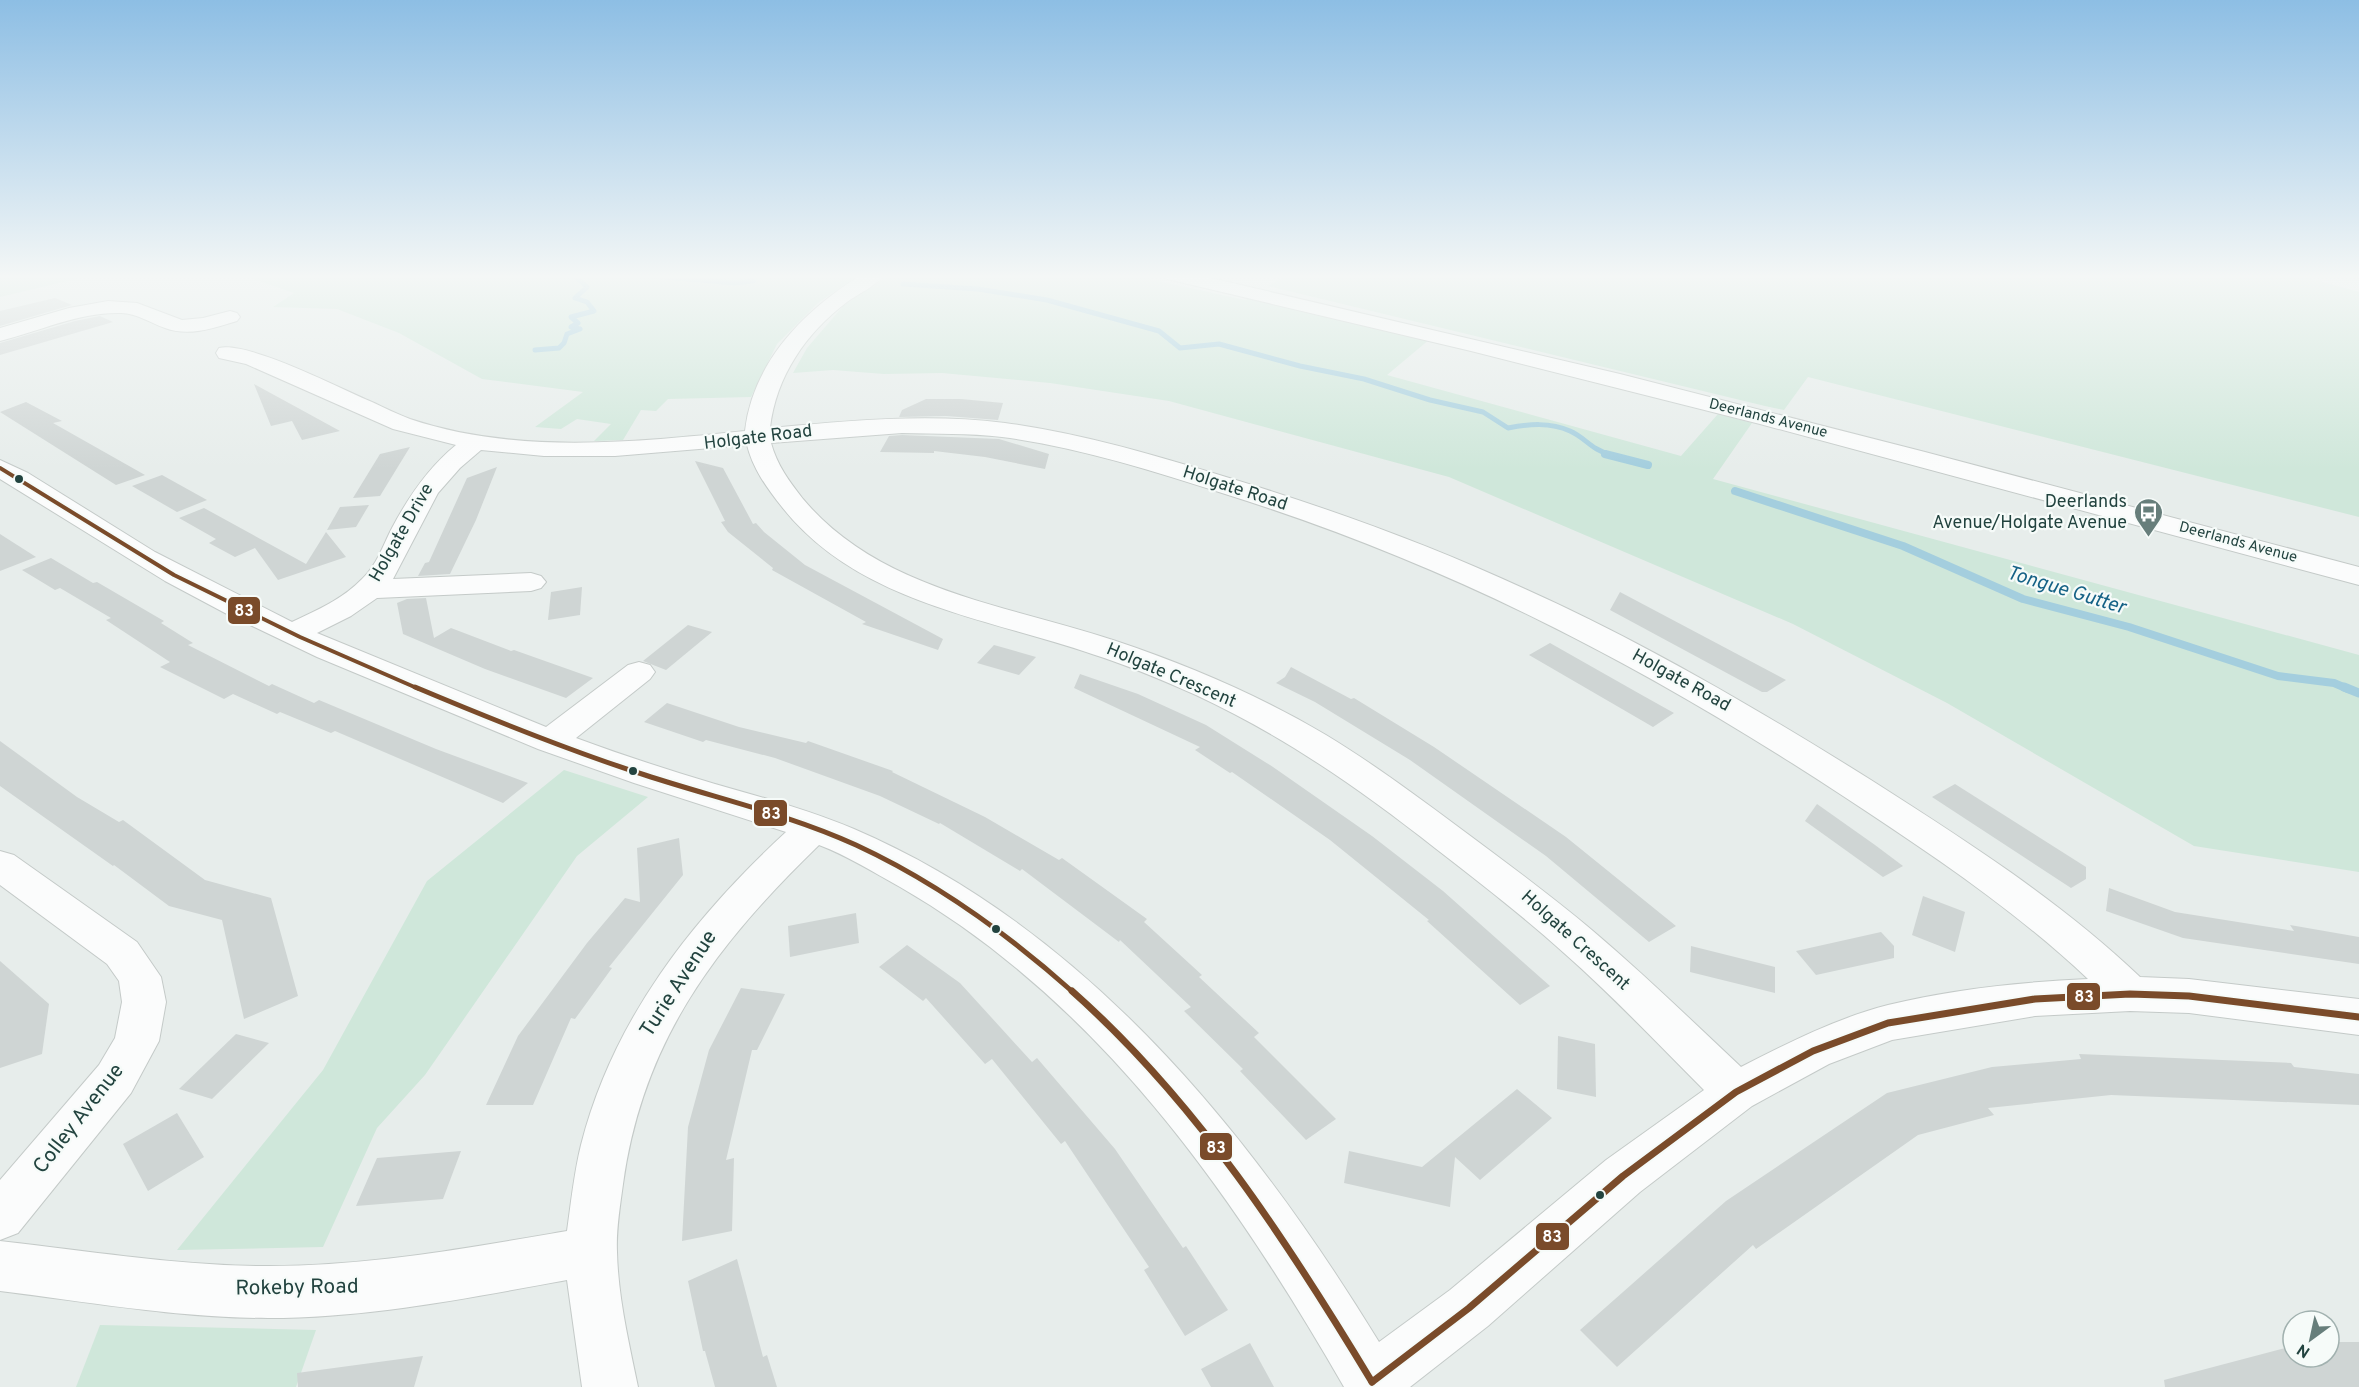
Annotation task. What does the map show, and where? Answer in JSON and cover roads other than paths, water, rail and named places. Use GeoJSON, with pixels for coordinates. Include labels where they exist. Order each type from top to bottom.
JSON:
{"type":"FeatureCollection","features":[{"type":"Feature","properties":{"kind":"street"},"geometry":{"type":"LineString","coordinates":[[757,438],[767,390],[794,340]]}},
{"type":"Feature","properties":{"kind":"street","name":"Deerlands Avenue"},"geometry":{"type":"LineString","coordinates":[[1452,340],[1751,414],[2359,576]]}},
{"type":"Feature","properties":{"kind":"street","name":"Holgate Road"},"geometry":{"type":"LineString","coordinates":[[227,353],[253,359],[402,424],[475,442],[533,448],[618,450],[671,447],[830,429],[901,425],[974,427],[1044,436],[1219,483],[1336,521],[1495,586],[1613,643],[1793,746],[1909,822],[2053,922],[2097,960],[2130,994]]}},
{"type":"Feature","properties":{"kind":"street","name":"Holgate Crescent"},"geometry":{"type":"LineString","coordinates":[[757,438],[767,466],[781,490],[827,537],[865,564],[895,580],[940,599],[1099,645],[1158,666],[1269,718],[1373,782],[1514,887],[1596,957],[1736,1092]]}},
{"type":"Feature","properties":{"kind":"street","name":"Holgate Drive"},"geometry":{"type":"LineString","coordinates":[[293,633],[352,603],[369,590],[382,575],[413,512],[433,479],[475,442]]}},
{"type":"Feature","properties":{"kind":"street"},"geometry":{"type":"LineString","coordinates":[[0,468],[145,558],[208,592],[293,633],[388,675],[550,741],[648,776],[813,829],[861,848],[910,874],[974,913],[1034,958],[1101,1016],[1175,1095],[1247,1185],[1305,1269],[1373,1385],[1469,1308],[1623,1176],[1736,1092],[1813,1051],[1888,1023],[1950,1011],[2035,999],[2130,994],[2189,996],[2359,1017]]}},
{"type":"Feature","properties":{"kind":"street"},"geometry":{"type":"LineString","coordinates":[[369,590],[531,582]]}},
{"type":"Feature","properties":{"kind":"street"},"geometry":{"type":"LineString","coordinates":[[550,741],[639,672]]}},
{"type":"Feature","properties":{"kind":"street","name":"Turie Avenue"},"geometry":{"type":"LineString","coordinates":[[610,1387],[603,1350],[591,1251],[598,1172],[617,1096],[646,1029],[682,972],[724,917],[769,868],[813,829]]}},
{"type":"Feature","properties":{"kind":"street","name":"Colley Avenue"},"geometry":{"type":"LineString","coordinates":[[0,865],[122,953],[140,977],[144,1002],[137,1041],[115,1079],[0,1217]]}},
{"type":"Feature","properties":{"kind":"street","name":"Rokeby Road"},"geometry":{"type":"LineString","coordinates":[[0,1266],[175,1286],[267,1292],[368,1287],[591,1251]]}},
{"type":"Feature","properties":{"kind":"waterway"},"geometry":{"type":"LineString","coordinates":[[535,350],[559,348],[565,340]]}},
{"type":"Feature","properties":{"kind":"waterway","name":"Tongue Gutter"},"geometry":{"type":"LineString","coordinates":[[1170,340],[1180,348],[1219,344],[1300,366],[1364,379],[1430,400],[1483,412],[1508,428],[1555,426],[1575,434],[1598,450],[1611,455]]}},
{"type":"Feature","properties":{"kind":"waterway","name":"Tongue Gutter"},"geometry":{"type":"LineString","coordinates":[[1605,454],[1648,465]]}},
{"type":"Feature","properties":{"kind":"waterway","name":"Tongue Gutter"},"geometry":{"type":"LineString","coordinates":[[1735,491],[1903,546],[2023,599],[2129,627],[2278,676],[2334,683],[2348,689]]}},
{"type":"Feature","properties":{"kind":"waterway","name":"Tongue Gutter"},"geometry":{"type":"LineString","coordinates":[[2344,687],[2359,693]]}},
{"type":"Feature","properties":{"kind":"place","name":"Deerlands Avenue/Holgate Avenue"},"geometry":{"type":"Point","coordinates":[2148,538]}}]}
